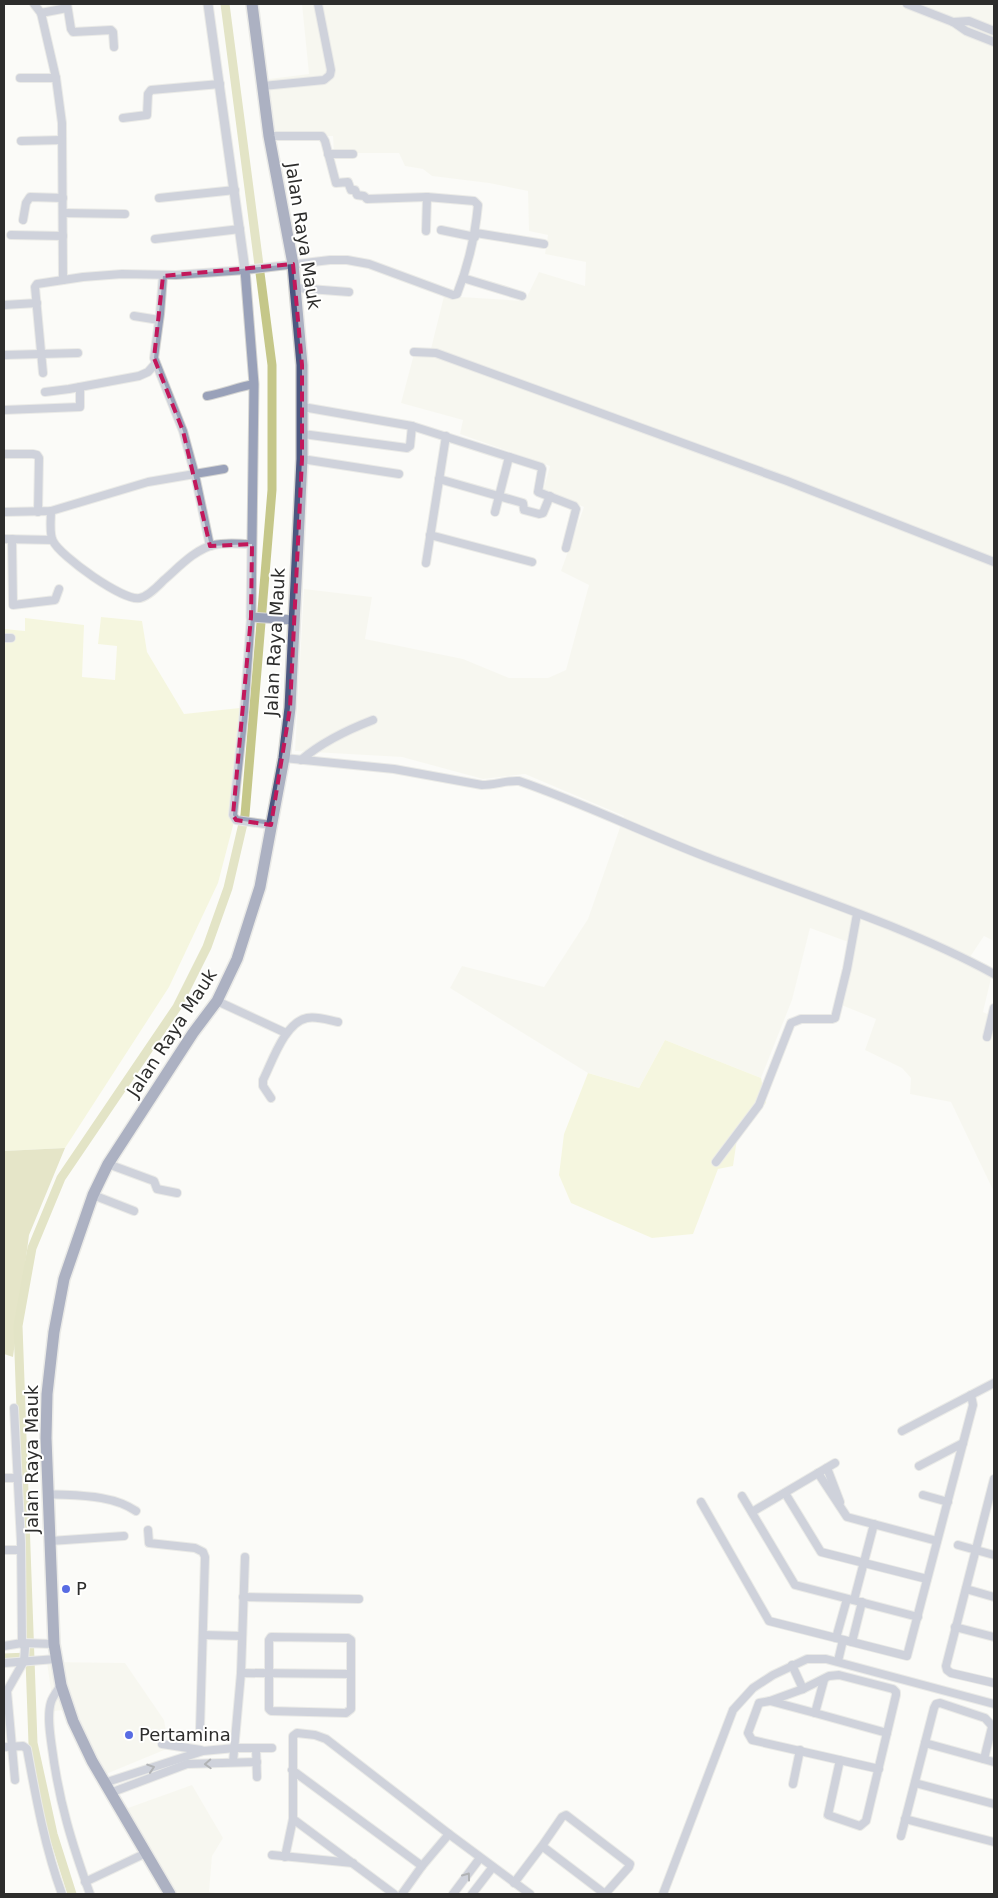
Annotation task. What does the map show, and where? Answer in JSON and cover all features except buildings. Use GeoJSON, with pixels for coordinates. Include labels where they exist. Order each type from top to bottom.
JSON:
{"type":"FeatureCollection","features":[{"type":"Feature","properties":{"kind":"main road","name":"Jalan Raya Mauk"},"geometry":{"type":"LineString","coordinates":[[170,1894],[144,1854],[107,1788],[73,1721],[51,1659],[50,1541],[46,1438],[47,1394],[54,1332],[64,1279],[93,1195],[108,1164],[216,1001],[226,984],[245,939],[260,887],[268,825],[284,758],[290,708],[289,619],[302,459],[303,408],[296,288],[289,264],[269,136],[252,4]]}},
{"type":"Feature","properties":{"kind":"street"},"geometry":{"type":"LineString","coordinates":[[34,4],[41,13],[56,78],[62,122],[63,280]]}},
{"type":"Feature","properties":{"kind":"street"},"geometry":{"type":"LineString","coordinates":[[208,4],[240,229],[248,269],[254,384],[252,544],[254,617],[233,815],[234,818],[240,821],[268,825]]}},
{"type":"Feature","properties":{"kind":"street"},"geometry":{"type":"LineString","coordinates":[[263,86],[324,80],[330,75],[318,4]]}},
{"type":"Feature","properties":{"kind":"street"},"geometry":{"type":"LineString","coordinates":[[907,4],[953,22],[966,31],[994,42]]}},
{"type":"Feature","properties":{"kind":"street"},"geometry":{"type":"LineString","coordinates":[[41,13],[67,6],[73,32],[110,30],[113,32],[114,47]]}},
{"type":"Feature","properties":{"kind":"street"},"geometry":{"type":"LineString","coordinates":[[953,22],[969,22],[994,31]]}},
{"type":"Feature","properties":{"kind":"street"},"geometry":{"type":"LineString","coordinates":[[20,78],[56,78]]}},
{"type":"Feature","properties":{"kind":"street"},"geometry":{"type":"LineString","coordinates":[[123,118],[147,115],[148,94],[151,90],[220,84]]}},
{"type":"Feature","properties":{"kind":"street"},"geometry":{"type":"LineString","coordinates":[[43,373],[36,303],[35,287],[37,284],[122,274],[162,276],[347,260],[370,264],[453,295],[457,294],[475,235],[477,203],[427,197],[367,199],[364,196],[357,195],[355,190],[351,190],[348,182],[336,182],[324,138],[319,135],[269,136]]}},
{"type":"Feature","properties":{"kind":"street"},"geometry":{"type":"LineString","coordinates":[[21,141],[62,140]]}},
{"type":"Feature","properties":{"kind":"street"},"geometry":{"type":"LineString","coordinates":[[328,154],[352,154]]}},
{"type":"Feature","properties":{"kind":"street"},"geometry":{"type":"LineString","coordinates":[[159,198],[235,190]]}},
{"type":"Feature","properties":{"kind":"street"},"geometry":{"type":"LineString","coordinates":[[22,220],[26,203],[30,197],[63,198]]}},
{"type":"Feature","properties":{"kind":"street"},"geometry":{"type":"LineString","coordinates":[[426,230],[427,197]]}},
{"type":"Feature","properties":{"kind":"street"},"geometry":{"type":"LineString","coordinates":[[63,213],[125,214]]}},
{"type":"Feature","properties":{"kind":"street"},"geometry":{"type":"LineString","coordinates":[[156,239],[240,229]]}},
{"type":"Feature","properties":{"kind":"street"},"geometry":{"type":"LineString","coordinates":[[441,230],[544,244]]}},
{"type":"Feature","properties":{"kind":"street"},"geometry":{"type":"LineString","coordinates":[[11,235],[63,236]]}},
{"type":"Feature","properties":{"kind":"street"},"geometry":{"type":"LineString","coordinates":[[162,276],[159,320],[154,350],[155,364],[183,431],[195,474],[210,546]]}},
{"type":"Feature","properties":{"kind":"street"},"geometry":{"type":"LineString","coordinates":[[463,278],[522,296]]}},
{"type":"Feature","properties":{"kind":"street"},"geometry":{"type":"LineString","coordinates":[[296,288],[349,292]]}},
{"type":"Feature","properties":{"kind":"street"},"geometry":{"type":"LineString","coordinates":[[4,304],[36,303]]}},
{"type":"Feature","properties":{"kind":"street"},"geometry":{"type":"LineString","coordinates":[[134,316],[159,320]]}},
{"type":"Feature","properties":{"kind":"street"},"geometry":{"type":"LineString","coordinates":[[414,352],[436,353],[787,481],[994,562]]}},
{"type":"Feature","properties":{"kind":"street"},"geometry":{"type":"LineString","coordinates":[[4,355],[78,353]]}},
{"type":"Feature","properties":{"kind":"street"},"geometry":{"type":"LineString","coordinates":[[45,392],[139,376],[148,372],[155,364]]}},
{"type":"Feature","properties":{"kind":"street"},"geometry":{"type":"LineString","coordinates":[[207,396],[219,394],[234,387],[254,384]]}},
{"type":"Feature","properties":{"kind":"street"},"geometry":{"type":"LineString","coordinates":[[4,410],[80,407],[80,387]]}},
{"type":"Feature","properties":{"kind":"street"},"geometry":{"type":"LineString","coordinates":[[303,408],[412,426],[541,467],[537,491],[574,506],[576,509],[566,548]]}},
{"type":"Feature","properties":{"kind":"street"},"geometry":{"type":"LineString","coordinates":[[303,434],[407,448],[410,446],[412,426]]}},
{"type":"Feature","properties":{"kind":"street"},"geometry":{"type":"LineString","coordinates":[[426,563],[446,436]]}},
{"type":"Feature","properties":{"kind":"street"},"geometry":{"type":"LineString","coordinates":[[4,454],[33,454],[39,458],[38,512]]}},
{"type":"Feature","properties":{"kind":"street"},"geometry":{"type":"LineString","coordinates":[[496,512],[509,457]]}},
{"type":"Feature","properties":{"kind":"street"},"geometry":{"type":"LineString","coordinates":[[302,459],[398,474]]}},
{"type":"Feature","properties":{"kind":"street"},"geometry":{"type":"LineString","coordinates":[[4,512],[51,511],[148,482],[224,469]]}},
{"type":"Feature","properties":{"kind":"street"},"geometry":{"type":"LineString","coordinates":[[439,479],[523,503],[524,510],[541,514],[550,496]]}},
{"type":"Feature","properties":{"kind":"street"},"geometry":{"type":"LineString","coordinates":[[51,511],[52,540],[58,550],[104,585],[138,599],[155,589],[183,564],[210,546],[216,544],[252,544]]}},
{"type":"Feature","properties":{"kind":"street"},"geometry":{"type":"LineString","coordinates":[[430,535],[532,562]]}},
{"type":"Feature","properties":{"kind":"street"},"geometry":{"type":"LineString","coordinates":[[52,540],[8,539],[12,605],[55,600],[59,589]]}},
{"type":"Feature","properties":{"kind":"street"},"geometry":{"type":"LineString","coordinates":[[254,617],[289,619]]}},
{"type":"Feature","properties":{"kind":"street"},"geometry":{"type":"LineString","coordinates":[[301,760],[310,752],[346,731],[373,720]]}},
{"type":"Feature","properties":{"kind":"street"},"geometry":{"type":"LineString","coordinates":[[284,758],[394,769],[482,785],[519,781],[678,846],[924,940],[969,960],[994,974]]}},
{"type":"Feature","properties":{"kind":"street"},"geometry":{"type":"LineString","coordinates":[[716,1162],[758,1105],[791,1023],[801,1019],[835,1018],[847,969],[857,914]]}},
{"type":"Feature","properties":{"kind":"street"},"geometry":{"type":"LineString","coordinates":[[216,1001],[286,1034]]}},
{"type":"Feature","properties":{"kind":"street"},"geometry":{"type":"LineString","coordinates":[[987,1038],[994,1008]]}},
{"type":"Feature","properties":{"kind":"street"},"geometry":{"type":"LineString","coordinates":[[271,1098],[263,1086],[263,1080],[286,1034],[296,1022],[309,1018],[338,1022]]}},
{"type":"Feature","properties":{"kind":"street"},"geometry":{"type":"LineString","coordinates":[[108,1164],[154,1181],[158,1189],[177,1193]]}},
{"type":"Feature","properties":{"kind":"street"},"geometry":{"type":"LineString","coordinates":[[93,1195],[134,1211]]}},
{"type":"Feature","properties":{"kind":"street"},"geometry":{"type":"LineString","coordinates":[[902,1431],[994,1382]]}},
{"type":"Feature","properties":{"kind":"street"},"geometry":{"type":"LineString","coordinates":[[702,1502],[769,1621],[907,1656],[973,1405],[971,1395]]}},
{"type":"Feature","properties":{"kind":"street"},"geometry":{"type":"LineString","coordinates":[[14,1408],[25,1660],[7,1691],[9,1747],[15,1780]]}},
{"type":"Feature","properties":{"kind":"street"},"geometry":{"type":"LineString","coordinates":[[919,1466],[963,1443]]}},
{"type":"Feature","properties":{"kind":"street"},"geometry":{"type":"LineString","coordinates":[[752,1512],[835,1463]]}},
{"type":"Feature","properties":{"kind":"street"},"geometry":{"type":"LineString","coordinates":[[827,1468],[847,1517]]}},
{"type":"Feature","properties":{"kind":"street"},"geometry":{"type":"LineString","coordinates":[[818,1473],[847,1517],[937,1541]]}},
{"type":"Feature","properties":{"kind":"street"},"geometry":{"type":"LineString","coordinates":[[4,1478],[18,1478]]}},
{"type":"Feature","properties":{"kind":"street"},"geometry":{"type":"LineString","coordinates":[[994,1480],[946,1666],[947,1670],[951,1673],[994,1684]]}},
{"type":"Feature","properties":{"kind":"street"},"geometry":{"type":"LineString","coordinates":[[786,1493],[821,1552],[927,1579]]}},
{"type":"Feature","properties":{"kind":"street"},"geometry":{"type":"LineString","coordinates":[[48,1494],[94,1497],[128,1506],[136,1511]]}},
{"type":"Feature","properties":{"kind":"street"},"geometry":{"type":"LineString","coordinates":[[923,1495],[948,1502]]}},
{"type":"Feature","properties":{"kind":"street"},"geometry":{"type":"LineString","coordinates":[[742,1496],[795,1585],[918,1617]]}},
{"type":"Feature","properties":{"kind":"street"},"geometry":{"type":"LineString","coordinates":[[985,1514],[994,1516]]}},
{"type":"Feature","properties":{"kind":"street"},"geometry":{"type":"LineString","coordinates":[[838,1661],[840,1639],[854,1600],[874,1524]]}},
{"type":"Feature","properties":{"kind":"street"},"geometry":{"type":"LineString","coordinates":[[148,1530],[149,1543],[195,1548],[203,1552],[205,1557],[200,1729]]}},
{"type":"Feature","properties":{"kind":"street"},"geometry":{"type":"LineString","coordinates":[[50,1541],[124,1536]]}},
{"type":"Feature","properties":{"kind":"street"},"geometry":{"type":"LineString","coordinates":[[958,1545],[994,1555]]}},
{"type":"Feature","properties":{"kind":"street"},"geometry":{"type":"LineString","coordinates":[[4,1550],[21,1550]]}},
{"type":"Feature","properties":{"kind":"street"},"geometry":{"type":"LineString","coordinates":[[233,1762],[236,1748],[241,1673],[245,1556]]}},
{"type":"Feature","properties":{"kind":"street"},"geometry":{"type":"LineString","coordinates":[[966,1589],[994,1597]]}},
{"type":"Feature","properties":{"kind":"street"},"geometry":{"type":"LineString","coordinates":[[244,1597],[359,1600]]}},
{"type":"Feature","properties":{"kind":"street"},"geometry":{"type":"LineString","coordinates":[[852,1642],[854,1600]]}},
{"type":"Feature","properties":{"kind":"street"},"geometry":{"type":"LineString","coordinates":[[956,1627],[994,1638]]}},
{"type":"Feature","properties":{"kind":"street"},"geometry":{"type":"LineString","coordinates":[[204,1635],[242,1636]]}},
{"type":"Feature","properties":{"kind":"street"},"geometry":{"type":"LineString","coordinates":[[270,1638],[348,1638],[352,1644],[351,1709],[346,1713],[271,1711],[269,1706],[269,1673],[270,1638]]}},
{"type":"Feature","properties":{"kind":"street"},"geometry":{"type":"LineString","coordinates":[[4,1646],[51,1644]]}},
{"type":"Feature","properties":{"kind":"street"},"geometry":{"type":"LineString","coordinates":[[4,1663],[51,1659]]}},
{"type":"Feature","properties":{"kind":"street"},"geometry":{"type":"LineString","coordinates":[[663,1894],[733,1710],[753,1688],[792,1665],[807,1659],[838,1661],[994,1704]]}},
{"type":"Feature","properties":{"kind":"street"},"geometry":{"type":"LineString","coordinates":[[792,1665],[802,1689]]}},
{"type":"Feature","properties":{"kind":"street"},"geometry":{"type":"LineString","coordinates":[[241,1673],[351,1674]]}},
{"type":"Feature","properties":{"kind":"street"},"geometry":{"type":"LineString","coordinates":[[840,1760],[828,1815],[860,1826],[866,1821],[879,1769],[896,1695],[893,1689],[839,1675],[829,1676],[802,1689],[770,1701],[759,1703],[748,1734],[752,1740],[800,1750],[879,1769]]}},
{"type":"Feature","properties":{"kind":"street"},"geometry":{"type":"LineString","coordinates":[[816,1713],[824,1680]]}},
{"type":"Feature","properties":{"kind":"street"},"geometry":{"type":"LineString","coordinates":[[61,1685],[53,1698],[50,1709],[51,1746],[56,1783],[66,1827],[90,1894]]}},
{"type":"Feature","properties":{"kind":"street"},"geometry":{"type":"LineString","coordinates":[[770,1701],[887,1732]]}},
{"type":"Feature","properties":{"kind":"street"},"geometry":{"type":"LineString","coordinates":[[901,1836],[936,1704],[940,1703],[985,1718],[993,1727],[984,1759]]}},
{"type":"Feature","properties":{"kind":"street"},"geometry":{"type":"LineString","coordinates":[[285,1856],[293,1819],[293,1736],[294,1734],[322,1736],[528,1894]]}},
{"type":"Feature","properties":{"kind":"street"},"geometry":{"type":"LineString","coordinates":[[925,1743],[994,1762]]}},
{"type":"Feature","properties":{"kind":"street"},"geometry":{"type":"LineString","coordinates":[[162,1744],[203,1751],[236,1748],[272,1748]]}},
{"type":"Feature","properties":{"kind":"street"},"geometry":{"type":"LineString","coordinates":[[9,1747],[23,1746],[27,1749],[36,1800],[62,1894]]}},
{"type":"Feature","properties":{"kind":"street"},"geometry":{"type":"LineString","coordinates":[[256,1748],[257,1777]]}},
{"type":"Feature","properties":{"kind":"street"},"geometry":{"type":"LineString","coordinates":[[792,1784],[800,1750]]}},
{"type":"Feature","properties":{"kind":"street"},"geometry":{"type":"LineString","coordinates":[[107,1788],[186,1761],[203,1751]]}},
{"type":"Feature","properties":{"kind":"street"},"geometry":{"type":"LineString","coordinates":[[186,1761],[257,1762]]}},
{"type":"Feature","properties":{"kind":"street"},"geometry":{"type":"LineString","coordinates":[[292,1770],[422,1866]]}},
{"type":"Feature","properties":{"kind":"street"},"geometry":{"type":"LineString","coordinates":[[915,1783],[994,1804]]}},
{"type":"Feature","properties":{"kind":"street"},"geometry":{"type":"LineString","coordinates":[[514,1883],[562,1816],[566,1815],[630,1864],[630,1867],[605,1894],[542,1846]]}},
{"type":"Feature","properties":{"kind":"street"},"geometry":{"type":"LineString","coordinates":[[293,1819],[394,1894]]}},
{"type":"Feature","properties":{"kind":"street"},"geometry":{"type":"LineString","coordinates":[[905,1819],[994,1842]]}},
{"type":"Feature","properties":{"kind":"street"},"geometry":{"type":"LineString","coordinates":[[402,1894],[448,1834]]}},
{"type":"Feature","properties":{"kind":"street"},"geometry":{"type":"LineString","coordinates":[[85,1882],[144,1854]]}},
{"type":"Feature","properties":{"kind":"street"},"geometry":{"type":"LineString","coordinates":[[272,1855],[355,1864]]}},
{"type":"Feature","properties":{"kind":"street"},"geometry":{"type":"LineString","coordinates":[[453,1894],[480,1858]]}},
{"type":"Feature","properties":{"kind":"street"},"geometry":{"type":"LineString","coordinates":[[472,1894],[492,1868]]}},
{"type":"Feature","properties":{"kind":"highlighted area"},"geometry":{"type":"Polygon","coordinates":[[[293,264],[302,365],[302,459],[290,708],[271,825],[236,820],[233,815],[251,617],[252,544],[210,546],[183,431],[154,358],[163,276],[293,264]]]}},
{"type":"Feature","properties":{"kind":"shaded area"},"geometry":{"type":"Polygon","coordinates":[[[302,4],[994,4],[994,941],[984,936],[968,960],[992,974],[983,1012],[994,1017],[994,1192],[951,1102],[910,1094],[911,1078],[902,1068],[865,1050],[876,1019],[839,1004],[851,943],[810,928],[792,1000],[761,1078],[665,1040],[639,1088],[588,1073],[450,988],[462,966],[544,987],[588,919],[624,816],[525,774],[483,779],[402,757],[295,751],[304,589],[372,597],[365,639],[463,659],[509,678],[548,678],[566,670],[589,585],[561,571],[584,507],[543,491],[550,466],[460,434],[463,420],[401,403],[414,354],[429,357],[444,296],[525,301],[539,272],[585,286],[586,262],[545,254],[548,235],[529,231],[528,191],[489,183],[432,176],[423,169],[405,166],[399,153],[334,153],[333,136],[274,136],[269,79],[309,74],[302,4]]]}},
{"type":"Feature","properties":{"kind":"shaded area"},"geometry":{"type":"Polygon","coordinates":[[[47,1662],[125,1663],[164,1720],[169,1748],[106,1774],[128,1808],[192,1785],[223,1838],[212,1856],[209,1892],[223,1894],[165,1894],[153,1879],[64,1710],[54,1711],[47,1662]]]}},
{"type":"Feature","properties":{"kind":"green space"},"geometry":{"type":"Polygon","coordinates":[[[101,617],[142,621],[147,652],[184,714],[249,707],[235,818],[218,883],[169,987],[65,1148],[4,1151],[4,629],[25,631],[25,618],[84,625],[82,677],[115,680],[117,646],[98,644],[101,617]]]}},
{"type":"Feature","properties":{"kind":"green space"},"geometry":{"type":"Polygon","coordinates":[[[665,1040],[761,1078],[766,1103],[738,1132],[733,1166],[718,1169],[693,1234],[652,1238],[571,1203],[559,1175],[564,1134],[588,1073],[639,1088],[665,1040]]]}},
{"type":"Feature","properties":{"kind":"green space"},"geometry":{"type":"Polygon","coordinates":[[[65,1148],[29,1235],[13,1357],[4,1354],[4,1151],[65,1148]]]}},
{"type":"Feature","properties":{"kind":"waterway"},"geometry":{"type":"LineString","coordinates":[[72,1894],[53,1834],[33,1743],[18,1326],[32,1248],[61,1178],[177,1007],[207,947],[228,888],[245,815],[272,490],[272,365],[225,4]]}},
{"type":"Feature","properties":{"kind":"waterway"},"geometry":{"type":"LineString","coordinates":[[4,1658],[29,1657]]}},
{"type":"Feature","properties":{"kind":"place","name":"P"},"geometry":{"type":"Point","coordinates":[66,1589]}},
{"type":"Feature","properties":{"kind":"place","name":"Pertamina"},"geometry":{"type":"Point","coordinates":[129,1735]}}]}
